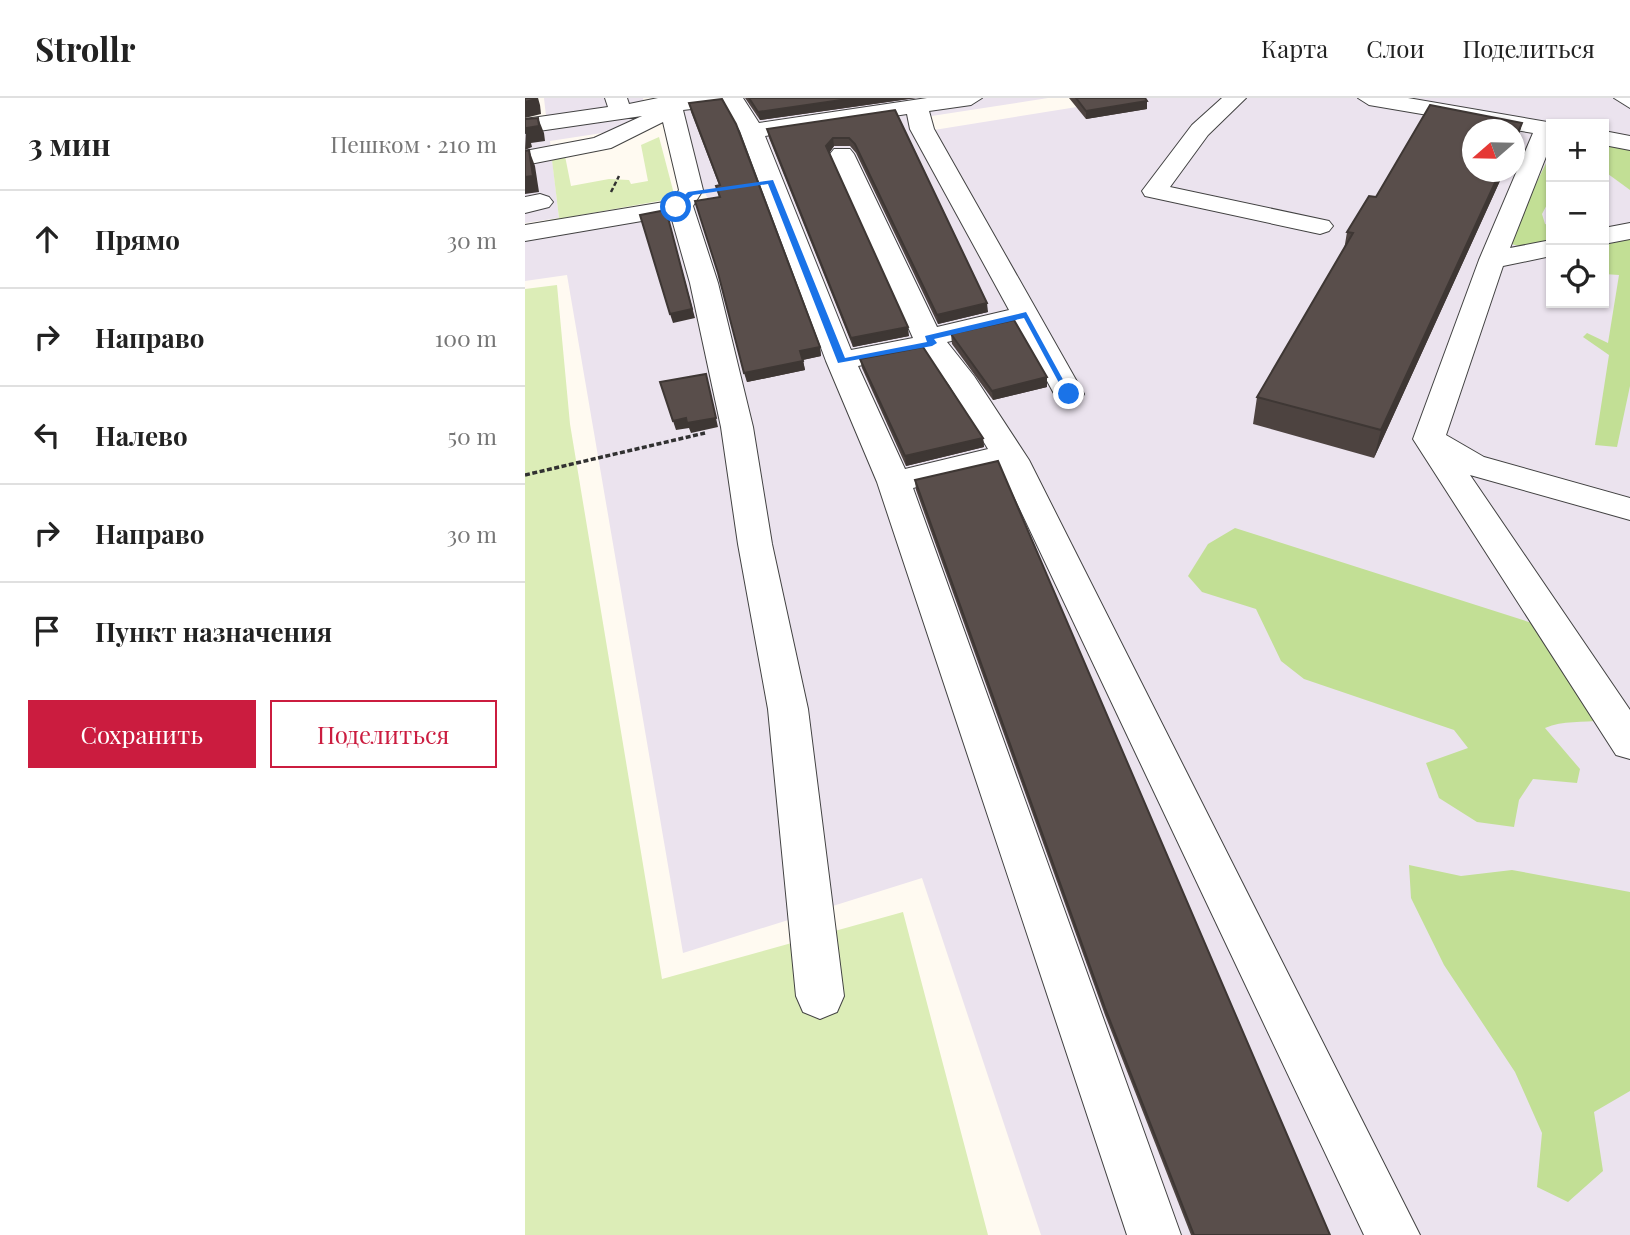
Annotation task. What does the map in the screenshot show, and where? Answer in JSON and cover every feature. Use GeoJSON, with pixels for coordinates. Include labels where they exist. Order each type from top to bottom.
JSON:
{"type":"FeatureCollection","features":[{"type":"Feature","properties":{"kind":"street"},"geometry":{"type":"LineString","coordinates":[[525,126],[619,105],[725,98]]}},
{"type":"Feature","properties":{"kind":"street"},"geometry":{"type":"LineString","coordinates":[[732,98],[751,131],[841,361],[894,482],[1154,1235]]}},
{"type":"Feature","properties":{"kind":"street"},"geometry":{"type":"LineString","coordinates":[[751,131],[971,98]]}},
{"type":"Feature","properties":{"kind":"street"},"geometry":{"type":"LineString","coordinates":[[1235,98],[1200,130],[1154,191],[1319,226]]}},
{"type":"Feature","properties":{"kind":"street"},"geometry":{"type":"LineString","coordinates":[[1369,98],[1546,122]]}},
{"type":"Feature","properties":{"kind":"street"},"geometry":{"type":"LineString","coordinates":[[1625,98],[1630,101]]}},
{"type":"Feature","properties":{"kind":"street"},"geometry":{"type":"LineString","coordinates":[[525,158],[613,142],[650,123],[670,102]]}},
{"type":"Feature","properties":{"kind":"street"},"geometry":{"type":"LineString","coordinates":[[525,233],[680,205],[691,190],[670,102]]}},
{"type":"Feature","properties":{"kind":"street"},"geometry":{"type":"LineString","coordinates":[[916,106],[922,129],[1069,394]]}},
{"type":"Feature","properties":{"kind":"street"},"geometry":{"type":"LineString","coordinates":[[1429,439],[1492,260],[1546,127]]}},
{"type":"Feature","properties":{"kind":"street"},"geometry":{"type":"LineString","coordinates":[[1609,139],[1630,143]]}},
{"type":"Feature","properties":{"kind":"street"},"geometry":{"type":"LineString","coordinates":[[842,153],[930,340],[963,382],[1009,454],[1392,1235]]}},
{"type":"Feature","properties":{"kind":"street"},"geometry":{"type":"LineString","coordinates":[[680,205],[704,283],[737,427],[755,544],[788,709],[820,996]]}},
{"type":"Feature","properties":{"kind":"street"},"geometry":{"type":"LineString","coordinates":[[1609,235],[1630,231]]}},
{"type":"Feature","properties":{"kind":"street"},"geometry":{"type":"LineString","coordinates":[[1492,260],[1546,249]]}},
{"type":"Feature","properties":{"kind":"street"},"geometry":{"type":"LineString","coordinates":[[841,361],[1026,315]]}},
{"type":"Feature","properties":{"kind":"street"},"geometry":{"type":"LineString","coordinates":[[1429,439],[1472,464],[1630,509]]}},
{"type":"Feature","properties":{"kind":"street"},"geometry":{"type":"LineString","coordinates":[[1429,439],[1630,743]]}},
{"type":"Feature","properties":{"kind":"street"},"geometry":{"type":"LineString","coordinates":[[894,482],[1009,454]]}},
{"type":"Feature","properties":{"kind":"path"},"geometry":{"type":"LineString","coordinates":[[525,475],[678,438],[737,427]]}},
{"type":"Feature","properties":{"kind":"shaded area"},"geometry":{"type":"Polygon","coordinates":[[[544,98],[643,98],[648,117],[628,129],[550,141],[559,218],[525,223],[525,128],[547,125],[544,98]]]}},
{"type":"Feature","properties":{"kind":"shaded area"},"geometry":{"type":"Polygon","coordinates":[[[669,98],[1048,98],[912,119],[934,130],[1133,98],[1630,98],[1630,1235],[1041,1235],[922,878],[683,953],[567,275],[525,281],[525,231],[708,200],[669,98]]]}},
{"type":"Feature","properties":{"kind":"green space"},"geometry":{"type":"Polygon","coordinates":[[[659,137],[674,194],[670,199],[525,225],[559,218],[552,160],[565,156],[571,186],[609,179],[629,180],[631,184],[648,181],[641,145],[659,137]]]}},
{"type":"Feature","properties":{"kind":"green space"},"geometry":{"type":"Polygon","coordinates":[[[1609,145],[1630,148],[1630,190],[1609,175],[1609,145]]]}},
{"type":"Feature","properties":{"kind":"green space"},"geometry":{"type":"Polygon","coordinates":[[[1546,163],[1546,206],[1542,214],[1546,224],[1546,242],[1523,247],[1507,243],[1546,163]]]}},
{"type":"Feature","properties":{"kind":"green space"},"geometry":{"type":"Polygon","coordinates":[[[1630,239],[1630,386],[1617,447],[1595,445],[1609,355],[1583,337],[1587,333],[1608,343],[1619,275],[1609,274],[1609,244],[1630,239]]]}},
{"type":"Feature","properties":{"kind":"green space"},"geometry":{"type":"Polygon","coordinates":[[[557,285],[570,424],[662,979],[903,912],[988,1235],[525,1235],[525,289],[557,285]]]}},
{"type":"Feature","properties":{"kind":"green space"},"geometry":{"type":"Polygon","coordinates":[[[1235,528],[1532,623],[1602,720],[1545,728],[1580,769],[1577,783],[1533,779],[1519,800],[1514,827],[1477,822],[1439,798],[1426,763],[1468,748],[1454,730],[1304,679],[1281,661],[1256,609],[1202,592],[1188,576],[1208,544],[1235,528]]]}},
{"type":"Feature","properties":{"kind":"green space"},"geometry":{"type":"Polygon","coordinates":[[[1409,865],[1461,876],[1512,870],[1630,892],[1630,1091],[1594,1112],[1603,1171],[1568,1202],[1537,1187],[1542,1133],[1515,1072],[1444,965],[1411,898],[1409,865]]]}},
{"type":"Feature","properties":{"kind":"building"},"geometry":{"type":"Polygon","coordinates":[[[749,98],[855,98],[758,112],[749,98]]]}},
{"type":"Feature","properties":{"kind":"building"},"geometry":{"type":"Polygon","coordinates":[[[1076,98],[1145,98],[1147,101],[1086,111],[1076,98]]]}},
{"type":"Feature","properties":{"kind":"building"},"geometry":{"type":"Polygon","coordinates":[[[722,99],[736,124],[820,347],[800,351],[803,361],[744,373],[718,273],[695,201],[720,197],[716,186],[720,185],[689,103],[722,99]]]}},
{"type":"Feature","properties":{"kind":"building"},"geometry":{"type":"Polygon","coordinates":[[[1430,105],[1502,119],[1462,119],[1462,182],[1495,182],[1381,430],[1257,397],[1353,233],[1347,232],[1369,196],[1376,197],[1430,105]]]}},
{"type":"Feature","properties":{"kind":"building"},"geometry":{"type":"Polygon","coordinates":[[[895,110],[987,303],[937,315],[855,144],[849,138],[833,138],[826,146],[908,327],[851,338],[767,129],[895,110]]]}},
{"type":"Feature","properties":{"kind":"building"},"geometry":{"type":"Polygon","coordinates":[[[538,118],[539,126],[526,128],[525,132],[525,119],[538,118]]]}},
{"type":"Feature","properties":{"kind":"building"},"geometry":{"type":"Polygon","coordinates":[[[529,150],[533,176],[525,177],[525,151],[529,150]]]}},
{"type":"Feature","properties":{"kind":"building"},"geometry":{"type":"Polygon","coordinates":[[[666,210],[692,309],[670,314],[640,215],[666,210]]]}},
{"type":"Feature","properties":{"kind":"building"},"geometry":{"type":"Polygon","coordinates":[[[1014,320],[1047,377],[992,391],[951,334],[1014,320]]]}},
{"type":"Feature","properties":{"kind":"building"},"geometry":{"type":"Polygon","coordinates":[[[923,347],[983,438],[905,456],[860,359],[923,347]]]}},
{"type":"Feature","properties":{"kind":"building"},"geometry":{"type":"Polygon","coordinates":[[[706,374],[716,418],[687,423],[686,418],[673,421],[660,382],[706,374]]]}},
{"type":"Feature","properties":{"kind":"building"},"geometry":{"type":"Polygon","coordinates":[[[998,461],[1330,1235],[1194,1235],[1105,1008],[915,480],[998,461]]]}},
{"type":"Feature","properties":{"kind":"route"},"geometry":{"type":"LineString","coordinates":[[676,207],[691,194],[771,181],[841,361],[932,343],[928,338],[1026,315],[1069,394]]}}]}
